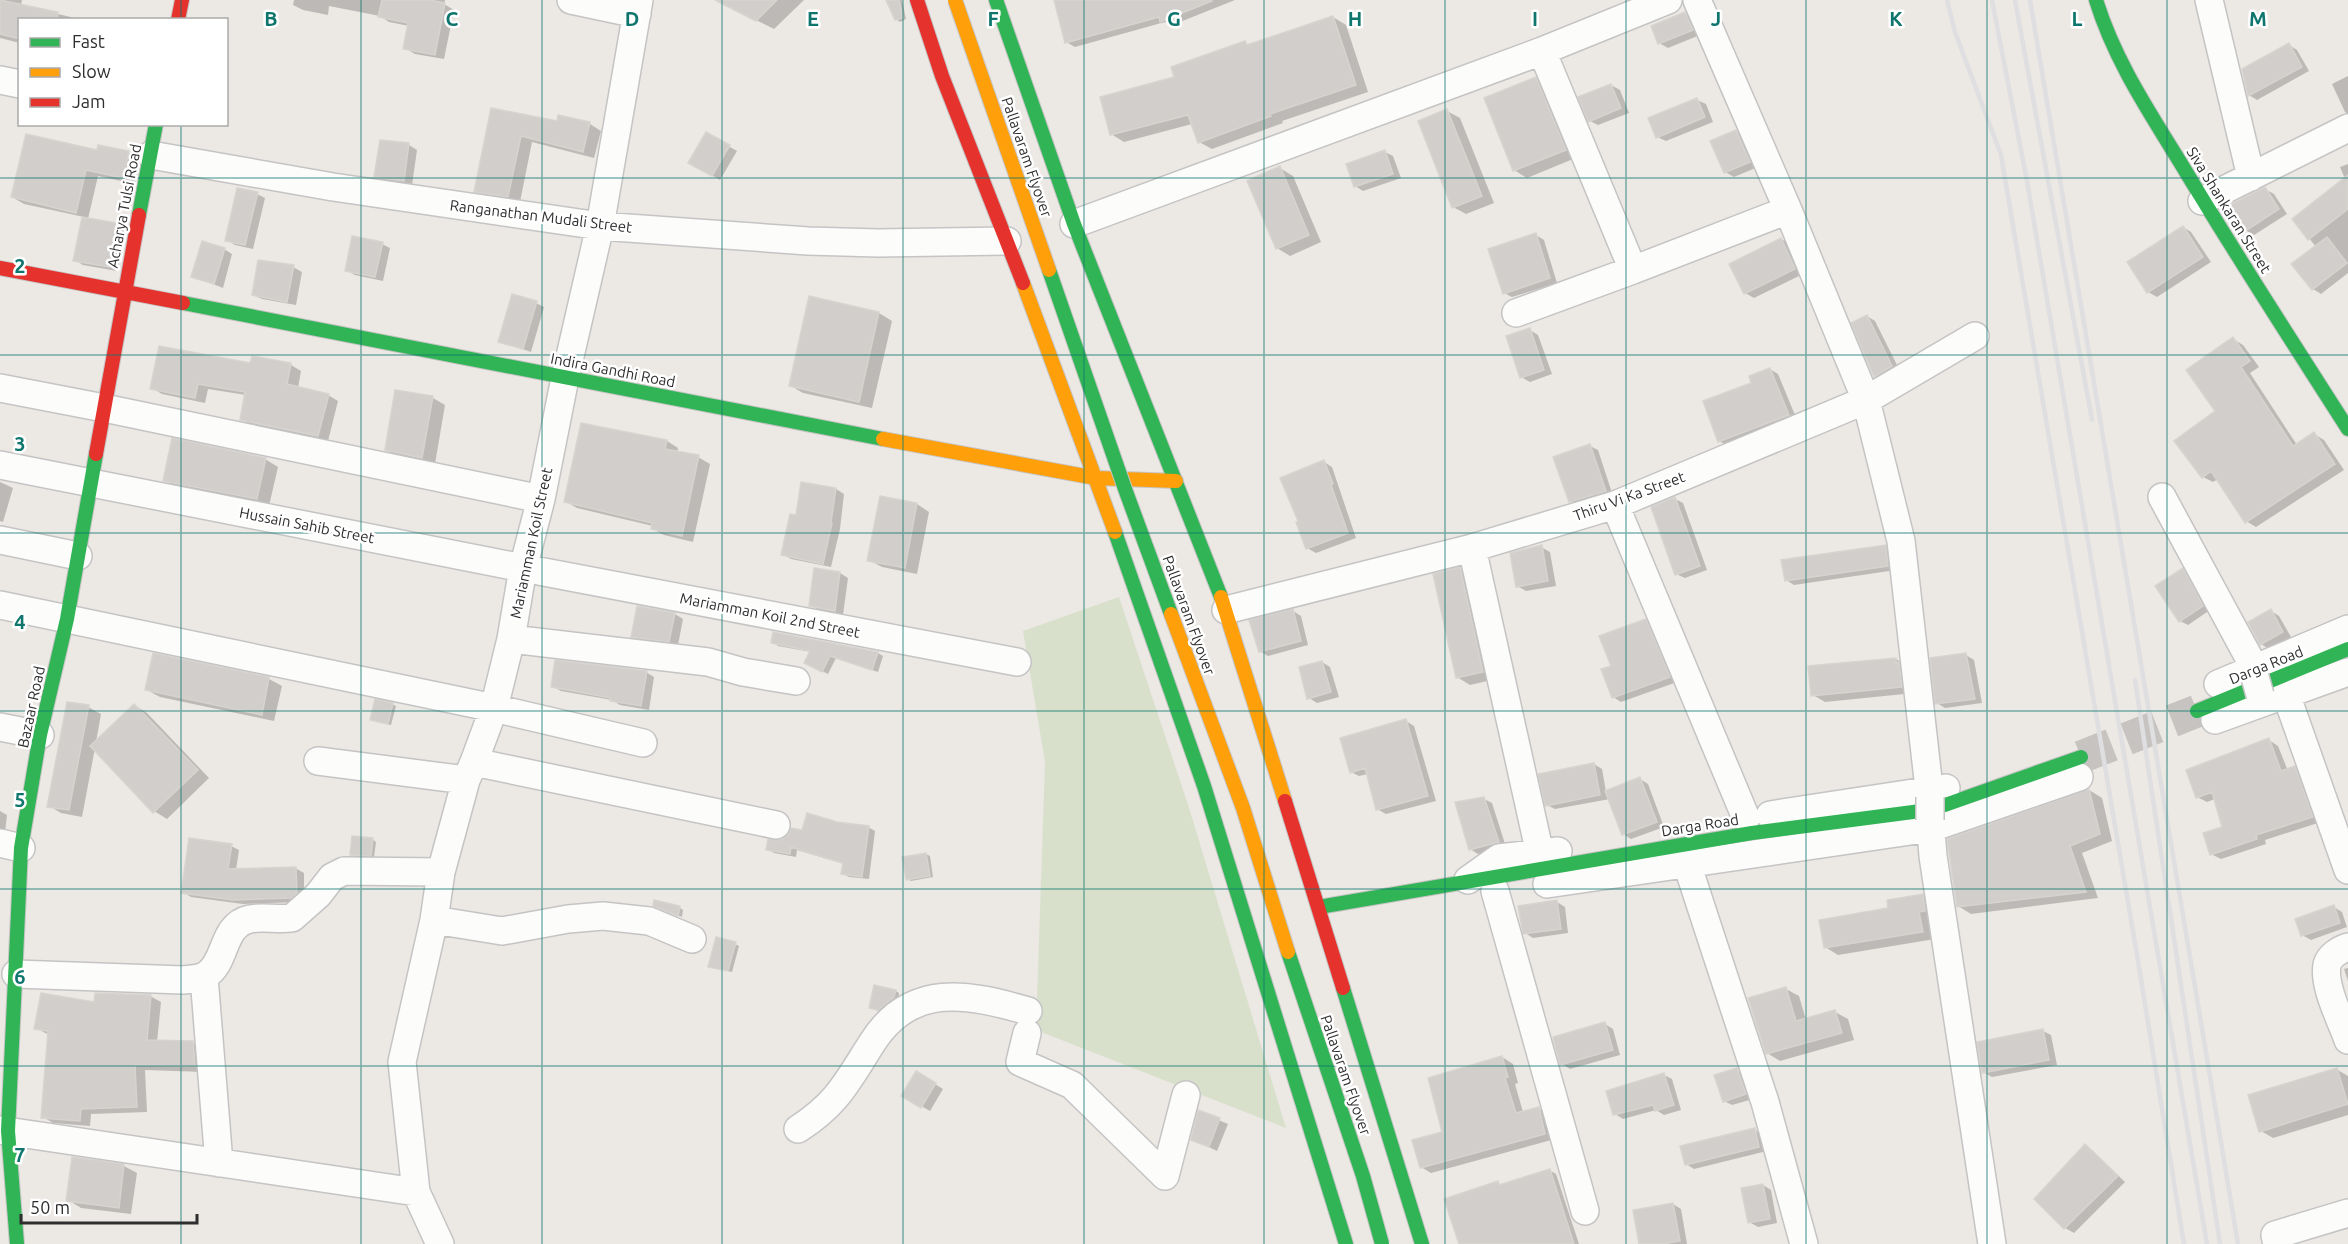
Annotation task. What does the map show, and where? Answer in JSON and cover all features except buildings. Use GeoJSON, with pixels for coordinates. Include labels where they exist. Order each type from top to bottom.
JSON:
{"type":"FeatureCollection","features":[{"type":"Feature","properties":{"kind":"street"},"geometry":{"type":"LineString","coordinates":[[178,18],[182,0]]}},
{"type":"Feature","properties":{"kind":"street"},"geometry":{"type":"LineString","coordinates":[[571,0],[638,7]]}},
{"type":"Feature","properties":{"kind":"street"},"geometry":{"type":"LineString","coordinates":[[917,0],[942,76],[1096,478],[1204,786],[1346,1244]]}},
{"type":"Feature","properties":{"kind":"street","name":"Pallavaram Flyover"},"geometry":{"type":"LineString","coordinates":[[955,0],[1125,489],[1243,808],[1297,981],[1363,1176],[1382,1244]]}},
{"type":"Feature","properties":{"kind":"street"},"geometry":{"type":"LineString","coordinates":[[996,0],[1074,224],[1226,610],[1422,1244]]}},
{"type":"Feature","properties":{"kind":"street"},"geometry":{"type":"LineString","coordinates":[[1074,224],[1542,51],[1621,8],[1668,0]]}},
{"type":"Feature","properties":{"kind":"street"},"geometry":{"type":"LineString","coordinates":[[1697,0],[1788,210],[1866,400],[1901,541],[1930,809],[1992,1244]]}},
{"type":"Feature","properties":{"kind":"street","name":"Siva Shankaran Street"},"geometry":{"type":"LineString","coordinates":[[2096,0],[2100,15],[2132,81],[2202,201],[2348,429]]}},
{"type":"Feature","properties":{"kind":"street"},"geometry":{"type":"LineString","coordinates":[[2209,0],[2251,177]]}},
{"type":"Feature","properties":{"kind":"street","name":"Mariamman Koil Street"},"geometry":{"type":"LineString","coordinates":[[440,1244],[416,1192],[402,1062],[434,920],[441,872],[470,771],[494,708],[511,639],[523,568],[542,499],[565,378],[600,226],[638,7]]}},
{"type":"Feature","properties":{"kind":"street"},"geometry":{"type":"LineString","coordinates":[[1542,51],[1633,270]]}},
{"type":"Feature","properties":{"kind":"street"},"geometry":{"type":"LineString","coordinates":[[0,80],[18,84]]}},
{"type":"Feature","properties":{"kind":"street","name":"Acharya Tulsi Road"},"geometry":{"type":"LineString","coordinates":[[124,293],[156,126]]}},
{"type":"Feature","properties":{"kind":"street"},"geometry":{"type":"LineString","coordinates":[[2202,201],[2348,128]]}},
{"type":"Feature","properties":{"kind":"street","name":"Ranganathan Mudali Street"},"geometry":{"type":"LineString","coordinates":[[151,155],[333,187],[600,226],[808,241],[878,243],[1007,241]]}},
{"type":"Feature","properties":{"kind":"street"},"geometry":{"type":"LineString","coordinates":[[1516,313],[1788,210]]}},
{"type":"Feature","properties":{"kind":"street","name":"Indira Gandhi Road"},"geometry":{"type":"LineString","coordinates":[[0,268],[1096,478],[1176,482]]}},
{"type":"Feature","properties":{"kind":"street","name":"Bazaar Road"},"geometry":{"type":"LineString","coordinates":[[17,1244],[4,1131],[16,975],[11,846],[67,619],[124,293]]}},
{"type":"Feature","properties":{"kind":"street","name":"Thiru Vi Ka Street"},"geometry":{"type":"LineString","coordinates":[[1226,610],[1472,548],[1615,505],[1866,400],[1975,336]]}},
{"type":"Feature","properties":{"kind":"street"},"geometry":{"type":"LineString","coordinates":[[0,388],[542,499]]}},
{"type":"Feature","properties":{"kind":"street","name":"Hussain Sahib Street"},"geometry":{"type":"LineString","coordinates":[[0,465],[523,568]]}},
{"type":"Feature","properties":{"kind":"street"},"geometry":{"type":"LineString","coordinates":[[1137,471],[1144,493]]}},
{"type":"Feature","properties":{"kind":"street"},"geometry":{"type":"LineString","coordinates":[[2162,497],[2263,687],[2348,870]]}},
{"type":"Feature","properties":{"kind":"street"},"geometry":{"type":"LineString","coordinates":[[1615,505],[1746,818]]}},
{"type":"Feature","properties":{"kind":"street"},"geometry":{"type":"LineString","coordinates":[[0,540],[78,556]]}},
{"type":"Feature","properties":{"kind":"street"},"geometry":{"type":"LineString","coordinates":[[1472,548],[1540,854]]}},
{"type":"Feature","properties":{"kind":"street","name":"Mariamman Koil 2nd Street"},"geometry":{"type":"LineString","coordinates":[[523,568],[1017,662]]}},
{"type":"Feature","properties":{"kind":"street"},"geometry":{"type":"LineString","coordinates":[[0,605],[494,708],[643,743]]}},
{"type":"Feature","properties":{"kind":"street"},"geometry":{"type":"LineString","coordinates":[[2200,718],[2263,687],[2348,629]]}},
{"type":"Feature","properties":{"kind":"street"},"geometry":{"type":"LineString","coordinates":[[511,639],[708,662],[743,672],[796,681]]}},
{"type":"Feature","properties":{"kind":"street","name":"Darga Road"},"geometry":{"type":"LineString","coordinates":[[2200,718],[2348,649]]}},
{"type":"Feature","properties":{"kind":"street","name":"Pallavaram Flyover"},"geometry":{"type":"LineString","coordinates":[[1204,662],[1279,877]]}},
{"type":"Feature","properties":{"kind":"street"},"geometry":{"type":"LineString","coordinates":[[2218,684],[2263,687],[2348,672]]}},
{"type":"Feature","properties":{"kind":"street"},"geometry":{"type":"LineString","coordinates":[[0,727],[40,735]]}},
{"type":"Feature","properties":{"kind":"street"},"geometry":{"type":"LineString","coordinates":[[1468,880],[1499,858],[1540,854],[1746,818],[1930,809],[1956,786],[2042,756]]}},
{"type":"Feature","properties":{"kind":"street"},"geometry":{"type":"LineString","coordinates":[[318,761],[470,771],[776,825]]}},
{"type":"Feature","properties":{"kind":"street"},"geometry":{"type":"LineString","coordinates":[[1468,880],[1495,891],[1687,864],[1930,809],[2080,767]]}},
{"type":"Feature","properties":{"kind":"street","name":"Darga Road"},"geometry":{"type":"LineString","coordinates":[[1319,907],[1752,833],[1913,813],[2080,767]]}},
{"type":"Feature","properties":{"kind":"street"},"geometry":{"type":"LineString","coordinates":[[1687,864],[1765,1102],[1804,1244]]}},
{"type":"Feature","properties":{"kind":"street"},"geometry":{"type":"LineString","coordinates":[[16,975],[183,980],[204,977],[216,967],[228,936],[239,924],[249,919],[292,918],[318,895],[332,877],[344,871],[441,872]]}},
{"type":"Feature","properties":{"kind":"street"},"geometry":{"type":"LineString","coordinates":[[1495,891],[1585,1211]]}},
{"type":"Feature","properties":{"kind":"street"},"geometry":{"type":"LineString","coordinates":[[434,920],[502,931],[568,919],[603,916],[649,921],[692,939]]}},
{"type":"Feature","properties":{"kind":"street"},"geometry":{"type":"LineString","coordinates":[[2348,947],[2337,951],[2327,963],[2327,982],[2348,1040]]}},
{"type":"Feature","properties":{"kind":"street"},"geometry":{"type":"LineString","coordinates":[[204,977],[219,1163]]}},
{"type":"Feature","properties":{"kind":"street"},"geometry":{"type":"LineString","coordinates":[[798,1129],[820,1115],[838,1095],[873,1041],[889,1021],[908,1007],[935,996],[967,997],[1028,1022],[1020,1062],[1072,1085],[1165,1176],[1186,1095]]}},
{"type":"Feature","properties":{"kind":"street"},"geometry":{"type":"LineString","coordinates":[[4,1131],[416,1192]]}},
{"type":"Feature","properties":{"kind":"street"},"geometry":{"type":"LineString","coordinates":[[2277,1244],[2275,1235],[2348,1213]]}},
{"type":"Feature","properties":{"kind":"green space"},"geometry":{"type":"Polygon","coordinates":[[[1119,597],[1190,811],[1286,1128],[1036,1030],[1045,762],[1023,631],[1119,597]]]}},
{"type":"Feature","properties":{"kind":"tunnel"},"geometry":{"type":"LineString","coordinates":[[2081,757],[2197,711]]}},
{"type":"Feature","properties":{"kind":"railway"},"geometry":{"type":"LineString","coordinates":[[1947,0],[1955,32],[2001,155],[2184,1244]]}},
{"type":"Feature","properties":{"kind":"railway"},"geometry":{"type":"LineString","coordinates":[[1992,0],[2027,181],[2207,1244]]}},
{"type":"Feature","properties":{"kind":"railway"},"geometry":{"type":"LineString","coordinates":[[2015,0],[2092,420]]}},
{"type":"Feature","properties":{"kind":"railway"},"geometry":{"type":"LineString","coordinates":[[2030,0],[2238,1244]]}},
{"type":"Feature","properties":{"kind":"railway"},"geometry":{"type":"LineString","coordinates":[[2135,680],[2220,1244]]}},
{"type":"Feature","properties":{"kind":"traffic: fast"},"geometry":{"type":"LineString","coordinates":[[996,0],[1074,224],[1221,597]]}},
{"type":"Feature","properties":{"kind":"traffic: fast"},"geometry":{"type":"LineString","coordinates":[[2096,0],[2112,43],[2144,103],[2348,429]]}},
{"type":"Feature","properties":{"kind":"traffic: fast"},"geometry":{"type":"LineString","coordinates":[[139,215],[156,126]]}},
{"type":"Feature","properties":{"kind":"traffic: fast"},"geometry":{"type":"LineString","coordinates":[[1049,270],[1171,614]]}},
{"type":"Feature","properties":{"kind":"traffic: fast"},"geometry":{"type":"LineString","coordinates":[[183,303],[883,439]]}},
{"type":"Feature","properties":{"kind":"traffic: fast"},"geometry":{"type":"LineString","coordinates":[[17,1244],[8,1131],[21,848],[40,735],[67,619],[96,454]]}},
{"type":"Feature","properties":{"kind":"traffic: fast"},"geometry":{"type":"LineString","coordinates":[[1115,532],[1204,786],[1346,1244]]}},
{"type":"Feature","properties":{"kind":"traffic: fast"},"geometry":{"type":"LineString","coordinates":[[2197,711],[2348,649]]}},
{"type":"Feature","properties":{"kind":"traffic: fast"},"geometry":{"type":"LineString","coordinates":[[1319,907],[1752,833],[1913,812],[1945,805],[2081,757]]}},
{"type":"Feature","properties":{"kind":"traffic: fast"},"geometry":{"type":"LineString","coordinates":[[1288,952],[1363,1176],[1382,1244]]}},
{"type":"Feature","properties":{"kind":"traffic: fast"},"geometry":{"type":"LineString","coordinates":[[1343,988],[1422,1244]]}},
{"type":"Feature","properties":{"kind":"traffic: slow"},"geometry":{"type":"LineString","coordinates":[[955,0],[1049,270]]}},
{"type":"Feature","properties":{"kind":"traffic: slow"},"geometry":{"type":"LineString","coordinates":[[1023,283],[1115,532]]}},
{"type":"Feature","properties":{"kind":"traffic: slow"},"geometry":{"type":"LineString","coordinates":[[883,439],[1096,478],[1176,481]]}},
{"type":"Feature","properties":{"kind":"traffic: slow"},"geometry":{"type":"LineString","coordinates":[[1221,597],[1285,801]]}},
{"type":"Feature","properties":{"kind":"traffic: slow"},"geometry":{"type":"LineString","coordinates":[[1171,614],[1243,808],[1288,952]]}},
{"type":"Feature","properties":{"kind":"traffic: jam"},"geometry":{"type":"LineString","coordinates":[[178,18],[182,0]]}},
{"type":"Feature","properties":{"kind":"traffic: jam"},"geometry":{"type":"LineString","coordinates":[[917,0],[942,76],[1023,283]]}},
{"type":"Feature","properties":{"kind":"traffic: jam"},"geometry":{"type":"LineString","coordinates":[[96,454],[139,215]]}},
{"type":"Feature","properties":{"kind":"traffic: jam"},"geometry":{"type":"LineString","coordinates":[[0,268],[183,303]]}},
{"type":"Feature","properties":{"kind":"traffic: jam"},"geometry":{"type":"LineString","coordinates":[[1285,801],[1343,988]]}}]}
